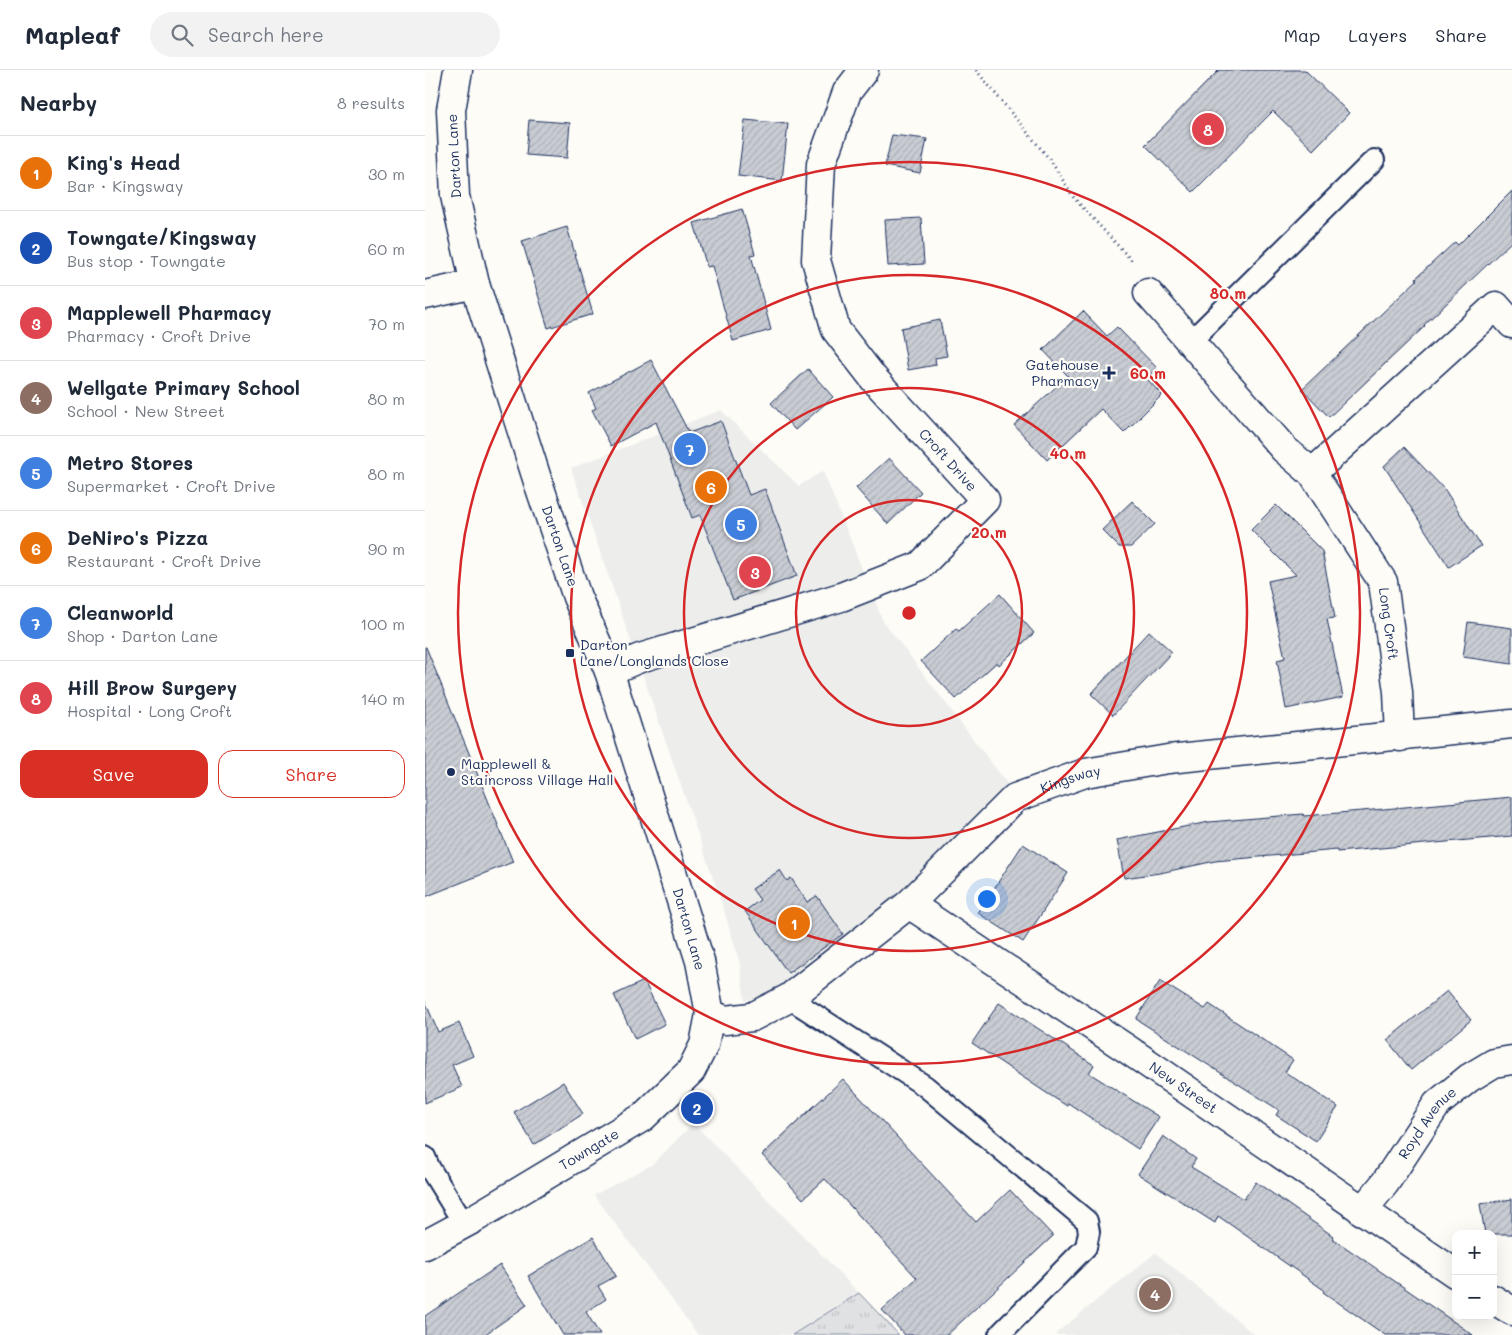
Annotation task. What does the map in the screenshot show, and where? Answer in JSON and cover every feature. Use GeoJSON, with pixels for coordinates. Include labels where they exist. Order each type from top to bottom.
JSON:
{"type":"FeatureCollection","features":[{"type":"Feature","properties":{"kind":"street","name":"Darton Lane"},"geometry":{"type":"LineString","coordinates":[[458,70],[451,110],[455,196],[475,284],[577,597],[609,671],[700,960],[710,1014]]}},
{"type":"Feature","properties":{"kind":"street","name":"Croft Drive"},"geometry":{"type":"LineString","coordinates":[[609,671],[640,658],[841,597],[920,566],[985,500],[874,379],[836,330],[815,260],[821,164],[847,92],[863,70]]}},
{"type":"Feature","properties":{"kind":"street"},"geometry":{"type":"LineString","coordinates":[[425,295],[475,284]]}},
{"type":"Feature","properties":{"kind":"street","name":"Long Croft"},"geometry":{"type":"LineString","coordinates":[[1149,293],[1189,342],[1283,449],[1312,473],[1383,582],[1398,692],[1400,736]]}},
{"type":"Feature","properties":{"kind":"street"},"geometry":{"type":"LineString","coordinates":[[1312,473],[1496,306],[1512,324]]}},
{"type":"Feature","properties":{"kind":"street","name":"Kingsway"},"geometry":{"type":"LineString","coordinates":[[710,1014],[725,1020],[751,1017],[789,998],[909,904],[1015,798],[1085,773],[1168,759],[1512,724]]}},
{"type":"Feature","properties":{"kind":"street","name":"New Street"},"geometry":{"type":"LineString","coordinates":[[909,904],[1130,1051],[1452,1271]]}},
{"type":"Feature","properties":{"kind":"street","name":"Towngate"},"geometry":{"type":"LineString","coordinates":[[425,1246],[643,1117],[691,1071],[704,1045],[710,1014]]}},
{"type":"Feature","properties":{"kind":"street","name":"Royd Avenue"},"geometry":{"type":"LineString","coordinates":[[1362,1211],[1385,1183],[1437,1104],[1469,1078],[1494,1063],[1512,1060]]}},
{"type":"Feature","properties":{"kind":"street"},"geometry":{"type":"LineString","coordinates":[[1497,1302],[1512,1311]]}},
{"type":"Feature","properties":{"kind":"lane"},"geometry":{"type":"LineString","coordinates":[[1189,342],[1374,160]]}},
{"type":"Feature","properties":{"kind":"lane"},"geometry":{"type":"LineString","coordinates":[[789,998],[925,1086],[1087,1221],[1089,1232],[1086,1247],[999,1335]]}},
{"type":"Feature","properties":{"kind":"lane"},"geometry":{"type":"LineString","coordinates":[[425,1157],[429,1167],[464,1224]]}},
{"type":"Feature","properties":{"kind":"path"},"geometry":{"type":"LineString","coordinates":[[976,70],[1051,161],[1074,198],[1151,283],[1149,293]]}},
{"type":"Feature","properties":{"kind":"shaded area"},"geometry":{"type":"Polygon","coordinates":[[[721,410],[799,486],[823,471],[883,621],[1009,786],[909,887],[785,985],[745,1001],[739,960],[722,904],[571,468],[721,410]]]}},
{"type":"Feature","properties":{"kind":"shaded area"},"geometry":{"type":"Polygon","coordinates":[[[693,1123],[859,1293],[792,1335],[698,1335],[594,1195],[653,1164],[693,1123]]]}},
{"type":"Feature","properties":{"kind":"shaded area"},"geometry":{"type":"Polygon","coordinates":[[[1155,1253],[1255,1335],[1054,1335],[1155,1253]]]}},
{"type":"Feature","properties":{"kind":"green space"},"geometry":{"type":"Polygon","coordinates":[[[859,1293],[899,1335],[792,1335],[859,1293]]]}},
{"type":"Feature","properties":{"kind":"building"},"geometry":{"type":"Polygon","coordinates":[[[1219,70],[1305,70],[1349,113],[1313,150],[1273,111],[1193,192],[1145,145],[1219,70]]]}},
{"type":"Feature","properties":{"kind":"building"},"geometry":{"type":"Polygon","coordinates":[[[529,120],[570,123],[567,158],[526,155],[529,120]]]}},
{"type":"Feature","properties":{"kind":"building"},"geometry":{"type":"Polygon","coordinates":[[[745,120],[788,124],[782,181],[738,176],[745,120]]]}},
{"type":"Feature","properties":{"kind":"building"},"geometry":{"type":"Polygon","coordinates":[[[892,135],[927,139],[920,173],[885,166],[892,135]]]}},
{"type":"Feature","properties":{"kind":"building"},"geometry":{"type":"Polygon","coordinates":[[[1512,191],[1512,241],[1329,417],[1302,389],[1417,280],[1416,278],[1455,242],[1458,245],[1512,191]]]}},
{"type":"Feature","properties":{"kind":"building"},"geometry":{"type":"Polygon","coordinates":[[[742,209],[755,254],[751,255],[771,330],[733,341],[712,266],[707,267],[694,223],[742,209]]]}},
{"type":"Feature","properties":{"kind":"building"},"geometry":{"type":"Polygon","coordinates":[[[921,218],[924,264],[888,266],[885,220],[921,218]]]}},
{"type":"Feature","properties":{"kind":"building"},"geometry":{"type":"Polygon","coordinates":[[[567,227],[593,314],[548,328],[522,241],[567,227]]]}},
{"type":"Feature","properties":{"kind":"building","name":"Gatehouse Pharmacy"},"geometry":{"type":"Polygon","coordinates":[[[1083,311],[1107,336],[1117,327],[1157,368],[1146,378],[1162,395],[1124,433],[1101,409],[1047,460],[1014,425],[1068,376],[1043,350],[1083,311]]]}},
{"type":"Feature","properties":{"kind":"building"},"geometry":{"type":"Polygon","coordinates":[[[940,320],[947,356],[935,358],[936,365],[908,370],[901,328],[940,320]]]}},
{"type":"Feature","properties":{"kind":"building"},"geometry":{"type":"Polygon","coordinates":[[[651,360],[689,433],[721,421],[749,495],[765,489],[797,576],[733,600],[700,515],[692,518],[656,422],[611,446],[592,410],[596,408],[589,393],[651,360]]]}},
{"type":"Feature","properties":{"kind":"building"},"geometry":{"type":"Polygon","coordinates":[[[808,369],[833,397],[795,430],[771,403],[808,369]]]}},
{"type":"Feature","properties":{"kind":"building"},"geometry":{"type":"Polygon","coordinates":[[[1404,447],[1445,490],[1481,546],[1449,567],[1384,466],[1404,447]]]}},
{"type":"Feature","properties":{"kind":"building"},"geometry":{"type":"Polygon","coordinates":[[[889,458],[921,492],[888,524],[856,488],[889,458]]]}},
{"type":"Feature","properties":{"kind":"building"},"geometry":{"type":"Polygon","coordinates":[[[1132,501],[1155,524],[1131,547],[1119,547],[1102,530],[1132,501]]]}},
{"type":"Feature","properties":{"kind":"building"},"geometry":{"type":"Polygon","coordinates":[[[1276,505],[1322,551],[1335,618],[1327,619],[1343,697],[1286,709],[1277,660],[1285,658],[1268,581],[1296,575],[1251,530],[1276,505]]]}},
{"type":"Feature","properties":{"kind":"building"},"geometry":{"type":"Polygon","coordinates":[[[1000,594],[1034,633],[999,665],[997,662],[956,699],[921,661],[956,629],[959,631],[1000,594]]]}},
{"type":"Feature","properties":{"kind":"building"},"geometry":{"type":"Polygon","coordinates":[[[1468,622],[1512,628],[1512,664],[1463,657],[1468,622]]]}},
{"type":"Feature","properties":{"kind":"building"},"geometry":{"type":"Polygon","coordinates":[[[1149,631],[1172,652],[1113,715],[1091,694],[1149,631]]]}},
{"type":"Feature","properties":{"kind":"building","name":"Mapplewell & Staincross Village Hall"},"geometry":{"type":"Polygon","coordinates":[[[425,647],[513,862],[425,897],[425,647]]]}},
{"type":"Feature","properties":{"kind":"building"},"geometry":{"type":"Polygon","coordinates":[[[1512,797],[1512,836],[1215,861],[1160,873],[1124,878],[1117,840],[1209,822],[1303,814],[1304,816],[1512,797]]]}},
{"type":"Feature","properties":{"kind":"building"},"geometry":{"type":"Polygon","coordinates":[[[1023,844],[1068,873],[1023,942],[978,913],[1023,844]]]}},
{"type":"Feature","properties":{"kind":"building"},"geometry":{"type":"Polygon","coordinates":[[[780,870],[787,881],[791,878],[807,902],[817,896],[843,934],[788,973],[745,911],[760,900],[752,889],[780,870]]]}},
{"type":"Feature","properties":{"kind":"building"},"geometry":{"type":"Polygon","coordinates":[[[644,981],[665,1024],[635,1039],[614,995],[644,981]]]}},
{"type":"Feature","properties":{"kind":"building"},"geometry":{"type":"Polygon","coordinates":[[[1160,981],[1205,1009],[1209,1004],[1293,1060],[1285,1072],[1338,1107],[1316,1141],[1276,1115],[1279,1110],[1136,1019],[1160,981]]]}},
{"type":"Feature","properties":{"kind":"building"},"geometry":{"type":"Polygon","coordinates":[[[1447,991],[1471,1020],[1411,1070],[1387,1040],[1447,991]]]}},
{"type":"Feature","properties":{"kind":"building"},"geometry":{"type":"Polygon","coordinates":[[[425,1001],[438,1032],[459,1023],[473,1056],[452,1065],[462,1087],[425,1103],[425,1001]]]}},
{"type":"Feature","properties":{"kind":"building"},"geometry":{"type":"Polygon","coordinates":[[[999,1003],[1094,1065],[1089,1073],[1159,1117],[1138,1149],[1068,1103],[1067,1106],[1045,1092],[972,1043],[999,1003]]]}},
{"type":"Feature","properties":{"kind":"building"},"geometry":{"type":"Polygon","coordinates":[[[843,1079],[976,1222],[1010,1190],[1053,1236],[947,1335],[905,1335],[882,1310],[917,1278],[825,1179],[803,1199],[762,1155],[843,1079]]]}},
{"type":"Feature","properties":{"kind":"building"},"geometry":{"type":"Polygon","coordinates":[[[563,1082],[583,1114],[534,1145],[514,1112],[563,1082]]]}},
{"type":"Feature","properties":{"kind":"building"},"geometry":{"type":"Polygon","coordinates":[[[1163,1136],[1196,1159],[1191,1167],[1244,1199],[1256,1182],[1333,1236],[1332,1238],[1473,1335],[1385,1335],[1218,1216],[1215,1223],[1138,1174],[1163,1136]]]}},
{"type":"Feature","properties":{"kind":"building"},"geometry":{"type":"Polygon","coordinates":[[[1512,1199],[1512,1234],[1497,1234],[1497,1230],[1484,1230],[1480,1204],[1512,1199]]]}},
{"type":"Feature","properties":{"kind":"building"},"geometry":{"type":"Polygon","coordinates":[[[593,1237],[616,1276],[598,1286],[606,1299],[586,1312],[600,1335],[563,1335],[528,1276],[593,1237]]]}},
{"type":"Feature","properties":{"kind":"building"},"geometry":{"type":"Polygon","coordinates":[[[500,1265],[527,1305],[484,1335],[425,1335],[425,1316],[500,1265]]]}},
{"type":"Feature","properties":{"kind":"place","name":"Hill Brow Surgery"},"geometry":{"type":"Point","coordinates":[1208,129]}},
{"type":"Feature","properties":{"kind":"place","name":"Gatehouse Pharmacy"},"geometry":{"type":"Point","coordinates":[1109,373]}},
{"type":"Feature","properties":{"kind":"place","name":"Cleanworld"},"geometry":{"type":"Point","coordinates":[690,449]}},
{"type":"Feature","properties":{"kind":"place","name":"DeNiro's Pizza"},"geometry":{"type":"Point","coordinates":[711,487]}},
{"type":"Feature","properties":{"kind":"place","name":"Metro Stores"},"geometry":{"type":"Point","coordinates":[741,524]}},
{"type":"Feature","properties":{"kind":"place","name":"Mapplewell Pharmacy"},"geometry":{"type":"Point","coordinates":[755,572]}},
{"type":"Feature","properties":{"kind":"place","name":"Darton Lane/Longlands Close"},"geometry":{"type":"Point","coordinates":[570,653]}},
{"type":"Feature","properties":{"kind":"place","name":"Mapplewell & Staincross Village Hall"},"geometry":{"type":"Point","coordinates":[451,772]}},
{"type":"Feature","properties":{"kind":"place","name":"King's Head"},"geometry":{"type":"Point","coordinates":[794,923]}},
{"type":"Feature","properties":{"kind":"place","name":"Towngate/Kingsway"},"geometry":{"type":"Point","coordinates":[697,1108]}},
{"type":"Feature","properties":{"kind":"place","name":"Wellgate Primary School"},"geometry":{"type":"Point","coordinates":[1155,1294]}}]}
